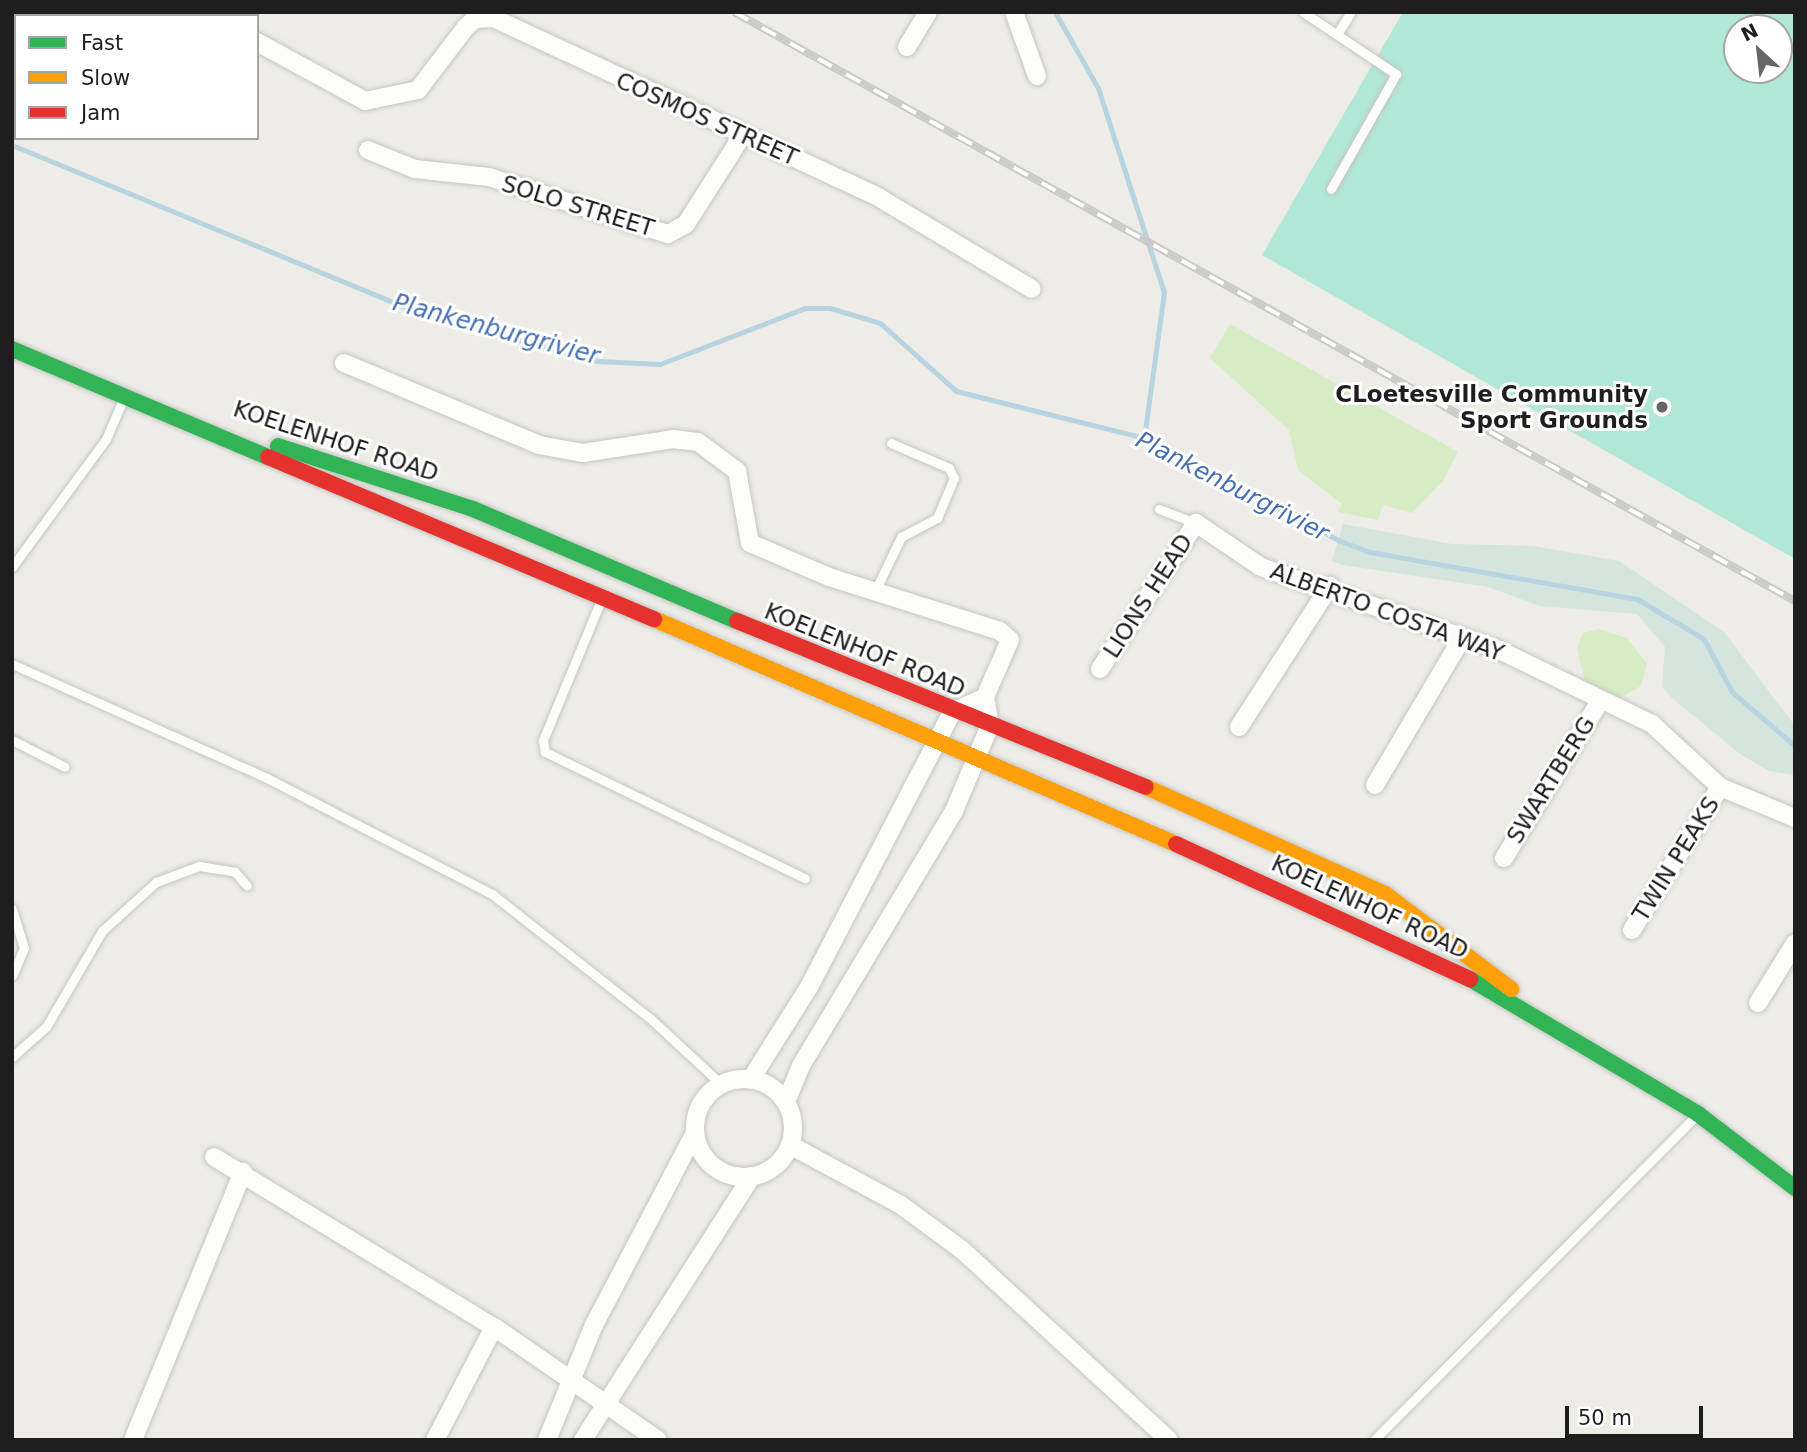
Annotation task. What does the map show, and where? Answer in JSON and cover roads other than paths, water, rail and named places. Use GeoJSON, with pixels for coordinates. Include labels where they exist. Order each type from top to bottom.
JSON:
{"type":"FeatureCollection","features":[{"type":"Feature","properties":{"kind":"main road","name":"KOELENHOF ROAD"},"geometry":{"type":"LineString","coordinates":[[12,349],[979,755],[1445,964],[1550,1022],[1698,1114],[1795,1188]]}},
{"type":"Feature","properties":{"kind":"main road","name":"KOELENHOF ROAD"},"geometry":{"type":"LineString","coordinates":[[124,397],[473,509],[1385,894],[1460,945],[1550,1022]]}},
{"type":"Feature","properties":{"kind":"street"},"geometry":{"type":"LineString","coordinates":[[907,47],[928,12]]}},
{"type":"Feature","properties":{"kind":"street"},"geometry":{"type":"LineString","coordinates":[[1014,12],[1037,76]]}},
{"type":"Feature","properties":{"kind":"street","name":"COSMOS STREET"},"geometry":{"type":"LineString","coordinates":[[259,44],[365,101],[418,90],[466,27],[485,16],[878,197],[1032,289]]}},
{"type":"Feature","properties":{"kind":"street","name":"SOLO STREET"},"geometry":{"type":"LineString","coordinates":[[368,150],[415,169],[489,177],[668,234],[686,224],[742,136]]}},
{"type":"Feature","properties":{"kind":"street"},"geometry":{"type":"LineString","coordinates":[[344,363],[539,445],[583,453],[673,439],[698,442],[737,471],[750,543],[875,591],[1006,635],[1011,647],[985,697],[990,725],[979,755],[954,811],[801,1066],[786,1102],[790,1145],[775,1167],[751,1177],[735,1176],[708,1161],[695,1133]]}},
{"type":"Feature","properties":{"kind":"street","name":"ALBERTO COSTA WAY"},"geometry":{"type":"LineString","coordinates":[[1196,523],[1261,567],[1330,586],[1460,641],[1499,650],[1599,703],[1652,724],[1720,787],[1795,818]]}},
{"type":"Feature","properties":{"kind":"street","name":"LIONS HEAD"},"geometry":{"type":"LineString","coordinates":[[1100,669],[1196,523]]}},
{"type":"Feature","properties":{"kind":"street"},"geometry":{"type":"LineString","coordinates":[[1239,727],[1330,586]]}},
{"type":"Feature","properties":{"kind":"street"},"geometry":{"type":"LineString","coordinates":[[1375,785],[1460,641]]}},
{"type":"Feature","properties":{"kind":"street"},"geometry":{"type":"LineString","coordinates":[[751,1079],[809,987],[952,712],[985,697]]}},
{"type":"Feature","properties":{"kind":"street","name":"SWARTBERG"},"geometry":{"type":"LineString","coordinates":[[1504,858],[1599,703]]}},
{"type":"Feature","properties":{"kind":"street","name":"TWIN PEAKS"},"geometry":{"type":"LineString","coordinates":[[1632,930],[1720,787]]}},
{"type":"Feature","properties":{"kind":"street"},"geometry":{"type":"LineString","coordinates":[[1758,1003],[1795,943]]}},
{"type":"Feature","properties":{"kind":"street"},"geometry":{"type":"LineString","coordinates":[[547,1440],[573,1378],[695,1133],[701,1105],[722,1085],[751,1079],[786,1102]]}},
{"type":"Feature","properties":{"kind":"street"},"geometry":{"type":"LineString","coordinates":[[790,1145],[901,1205],[961,1248],[1169,1440]]}},
{"type":"Feature","properties":{"kind":"street"},"geometry":{"type":"LineString","coordinates":[[214,1157],[243,1172],[494,1327],[573,1378],[658,1440]]}},
{"type":"Feature","properties":{"kind":"street"},"geometry":{"type":"LineString","coordinates":[[134,1440],[243,1172]]}},
{"type":"Feature","properties":{"kind":"street"},"geometry":{"type":"LineString","coordinates":[[583,1440],[751,1177]]}},
{"type":"Feature","properties":{"kind":"street"},"geometry":{"type":"LineString","coordinates":[[435,1440],[494,1327]]}},
{"type":"Feature","properties":{"kind":"lane"},"geometry":{"type":"LineString","coordinates":[[1303,12],[1339,31],[1396,74],[1331,189]]}},
{"type":"Feature","properties":{"kind":"lane"},"geometry":{"type":"LineString","coordinates":[[1339,31],[1351,12]]}},
{"type":"Feature","properties":{"kind":"lane"},"geometry":{"type":"LineString","coordinates":[[12,567],[106,439],[124,397]]}},
{"type":"Feature","properties":{"kind":"lane"},"geometry":{"type":"LineString","coordinates":[[875,591],[901,537],[937,518],[954,478],[949,468],[891,443]]}},
{"type":"Feature","properties":{"kind":"lane","name":"ALBERTO COSTA WAY"},"geometry":{"type":"LineString","coordinates":[[1159,509],[1196,523]]}},
{"type":"Feature","properties":{"kind":"lane"},"geometry":{"type":"LineString","coordinates":[[601,598],[543,740],[545,752],[805,878]]}},
{"type":"Feature","properties":{"kind":"lane"},"geometry":{"type":"LineString","coordinates":[[12,664],[267,778],[492,894],[651,1019],[722,1085]]}},
{"type":"Feature","properties":{"kind":"lane"},"geometry":{"type":"LineString","coordinates":[[12,740],[65,767]]}},
{"type":"Feature","properties":{"kind":"lane"},"geometry":{"type":"LineString","coordinates":[[12,1056],[46,1027],[102,931],[156,882],[199,866],[235,872],[247,886]]}},
{"type":"Feature","properties":{"kind":"lane"},"geometry":{"type":"LineString","coordinates":[[12,909],[24,947],[12,976]]}},
{"type":"Feature","properties":{"kind":"lane"},"geometry":{"type":"LineString","coordinates":[[1374,1440],[1698,1114]]}},
{"type":"Feature","properties":{"kind":"waterway"},"geometry":{"type":"LineString","coordinates":[[1055,12],[1098,88],[1164,292],[1144,438]]}},
{"type":"Feature","properties":{"kind":"waterway","name":"Plankenburgrivier"},"geometry":{"type":"LineString","coordinates":[[12,145],[417,312],[597,361],[660,364],[805,308],[830,308],[880,323],[956,391],[1144,438],[1338,540],[1370,552],[1637,599],[1704,639],[1732,692],[1795,746]]}},
{"type":"Feature","properties":{"kind":"railway"},"geometry":{"type":"LineString","coordinates":[[734,12],[1795,601]]}},
{"type":"Feature","properties":{"kind":"place","name":"CLoetesville Community Sport Grounds"},"geometry":{"type":"Point","coordinates":[1662,407]}}]}
